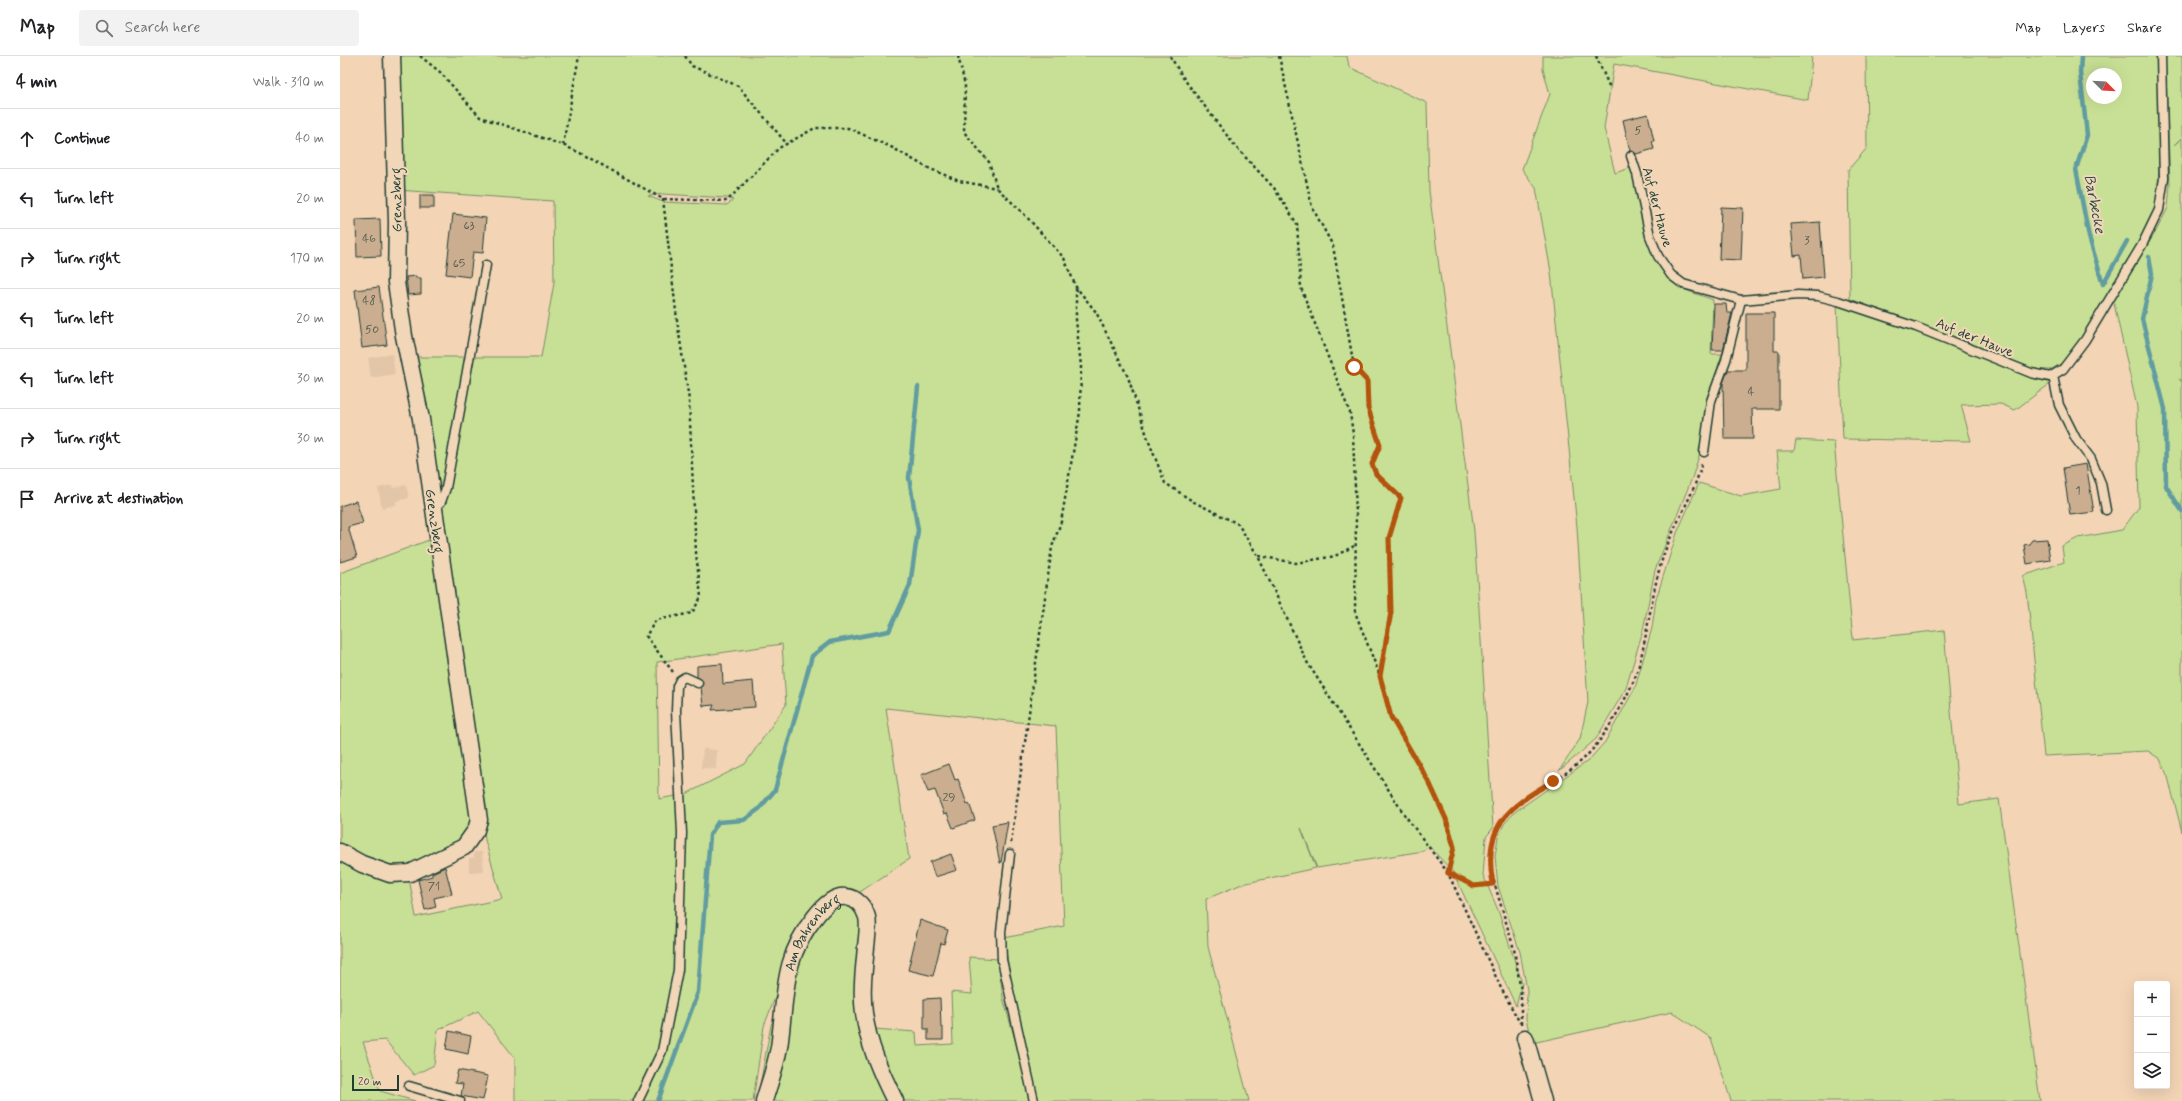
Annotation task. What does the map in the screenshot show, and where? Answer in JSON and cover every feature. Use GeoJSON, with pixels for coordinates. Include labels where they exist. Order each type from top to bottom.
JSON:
{"type":"FeatureCollection","features":[{"type":"Feature","properties":{"kind":"street","name":"Grenzberg"},"geometry":{"type":"LineString","coordinates":[[340,852],[379,871],[399,875],[410,873],[464,846],[476,830],[479,820],[432,505],[421,418],[404,336],[396,282],[392,56]]}},
{"type":"Feature","properties":{"kind":"street","name":"Am Bahrenberg"},"geometry":{"type":"LineString","coordinates":[[764,1101],[779,1048],[784,991],[791,959],[799,942],[818,912],[834,899],[841,897],[848,897],[860,903],[867,916],[868,924],[862,994],[865,1020],[876,1058],[895,1101]]}},
{"type":"Feature","properties":{"kind":"street"},"geometry":{"type":"LineString","coordinates":[[1525,1038],[1543,1101]]}},
{"type":"Feature","properties":{"kind":"lane"},"geometry":{"type":"LineString","coordinates":[[2106,510],[2101,483],[2091,459],[2076,439],[2059,405],[2053,376],[2070,361],[2085,340],[2142,245],[2159,210],[2164,178],[2161,56]]}},
{"type":"Feature","properties":{"kind":"lane","name":"Auf der Hauve"},"geometry":{"type":"LineString","coordinates":[[1631,156],[1637,174],[1650,236],[1658,256],[1666,268],[1683,284],[1741,300],[1798,295],[1818,296],[1838,301],[1916,327],[2031,373],[2045,377],[2053,376]]}},
{"type":"Feature","properties":{"kind":"lane"},"geometry":{"type":"LineString","coordinates":[[432,505],[441,502],[446,488],[486,266]]}},
{"type":"Feature","properties":{"kind":"lane"},"geometry":{"type":"LineString","coordinates":[[1704,452],[1711,402],[1726,360],[1741,300]]}},
{"type":"Feature","properties":{"kind":"lane"},"geometry":{"type":"LineString","coordinates":[[638,1101],[662,1051],[678,970],[682,833],[676,711],[677,686],[680,680],[685,677],[698,683]]}},
{"type":"Feature","properties":{"kind":"lane"},"geometry":{"type":"LineString","coordinates":[[1010,854],[1001,932],[1002,960],[1034,1101]]}},
{"type":"Feature","properties":{"kind":"lane"},"geometry":{"type":"LineString","coordinates":[[409,1086],[460,1101]]}},
{"type":"Feature","properties":{"kind":"path"},"geometry":{"type":"LineString","coordinates":[[420,56],[440,72],[480,117],[562,145],[584,155],[663,199],[727,201],[779,148],[815,128],[848,128],[894,148],[926,167],[959,181],[997,188]]}},
{"type":"Feature","properties":{"kind":"path"},"geometry":{"type":"LineString","coordinates":[[562,145],[579,56]]}},
{"type":"Feature","properties":{"kind":"path"},"geometry":{"type":"LineString","coordinates":[[685,56],[692,66],[738,86],[787,144]]}},
{"type":"Feature","properties":{"kind":"path"},"geometry":{"type":"LineString","coordinates":[[958,56],[965,85],[964,132],[989,162],[997,188],[1064,258],[1076,287],[1096,312],[1128,377],[1148,442],[1166,483],[1194,502],[1238,524],[1258,556],[1308,662],[1404,814],[1448,873],[1501,988],[1521,1025],[1521,991],[1514,949],[1503,910],[1493,884],[1490,860],[1491,850],[1498,826],[1518,802],[1553,781],[1584,758],[1599,740],[1630,688],[1637,671],[1651,600],[1665,550],[1695,483],[1704,452]]}},
{"type":"Feature","properties":{"kind":"path"},"geometry":{"type":"LineString","coordinates":[[1170,56],[1184,79],[1235,146],[1274,188],[1297,224],[1301,288],[1350,413],[1353,434],[1355,490],[1355,612],[1380,676],[1391,717],[1429,782],[1446,819],[1454,847],[1448,873]]}},
{"type":"Feature","properties":{"kind":"path"},"geometry":{"type":"LineString","coordinates":[[1279,56],[1312,207],[1333,246],[1354,367],[1367,381],[1368,408],[1380,445],[1372,464],[1376,474],[1401,498],[1389,538],[1391,612],[1380,676]]}},
{"type":"Feature","properties":{"kind":"path"},"geometry":{"type":"LineString","coordinates":[[1596,56],[1610,88]]}},
{"type":"Feature","properties":{"kind":"path"},"geometry":{"type":"LineString","coordinates":[[663,199],[677,320],[689,400],[696,553],[701,597],[692,613],[656,620],[646,636],[680,680]]}},
{"type":"Feature","properties":{"kind":"path"},"geometry":{"type":"LineString","coordinates":[[1010,854],[1011,831],[1052,548],[1061,522],[1080,412],[1081,366],[1076,320],[1076,287]]}},
{"type":"Feature","properties":{"kind":"path"},"geometry":{"type":"LineString","coordinates":[[1258,556],[1296,563],[1335,556],[1354,546]]}},
{"type":"Feature","properties":{"kind":"path"},"geometry":{"type":"LineString","coordinates":[[1448,873],[1474,886],[1493,884]]}},
{"type":"Feature","properties":{"kind":"shaded area"},"geometry":{"type":"Polygon","coordinates":[[[392,354],[395,374],[371,378],[368,358],[392,354]]]}},
{"type":"Feature","properties":{"kind":"shaded area"},"geometry":{"type":"Polygon","coordinates":[[[392,485],[393,488],[406,485],[409,498],[396,501],[396,505],[382,508],[378,488],[392,485]]]}},
{"type":"Feature","properties":{"kind":"shaded area"},"geometry":{"type":"Polygon","coordinates":[[[703,749],[717,750],[716,769],[701,768],[703,749]]]}},
{"type":"Feature","properties":{"kind":"shaded area"},"geometry":{"type":"Polygon","coordinates":[[[474,852],[482,852],[484,871],[469,872],[469,858],[474,858],[474,852]]]}},
{"type":"Feature","properties":{"kind":"green space"},"geometry":{"type":"Polygon","coordinates":[[[396,56],[1347,56],[1349,67],[1427,103],[1429,191],[1474,531],[1493,828],[1486,837],[1483,875],[1498,910],[1522,983],[1516,1006],[1453,872],[1429,846],[1423,851],[1317,868],[1301,828],[1316,868],[1242,884],[1206,899],[1208,947],[1249,1101],[1037,1101],[1012,989],[1004,938],[1064,926],[1056,726],[886,708],[909,859],[854,896],[842,895],[822,897],[806,918],[764,1026],[753,1101],[515,1101],[515,1058],[478,1011],[438,1030],[434,1065],[414,1075],[385,1040],[363,1042],[380,1091],[415,1101],[340,1101],[340,858],[409,878],[416,917],[502,899],[485,840],[474,739],[414,357],[541,357],[554,283],[553,201],[397,190],[396,56]],[[663,194],[648,196],[663,202],[727,205],[733,200],[727,198],[663,194]],[[782,644],[657,662],[659,799],[686,794],[745,764],[786,705],[782,644]]]}},
{"type":"Feature","properties":{"kind":"green space"},"geometry":{"type":"Polygon","coordinates":[[[1543,56],[1812,56],[1808,100],[1614,64],[1604,128],[1615,173],[1633,167],[1641,213],[1651,247],[1657,262],[1666,275],[1676,285],[1689,292],[1713,300],[1711,354],[1722,354],[1706,405],[1699,456],[1692,478],[1655,570],[1643,630],[1626,688],[1596,739],[1559,771],[1580,739],[1588,702],[1577,527],[1551,272],[1536,188],[1522,169],[1550,94],[1543,69],[1543,56]]]}},
{"type":"Feature","properties":{"kind":"green space"},"geometry":{"type":"Polygon","coordinates":[[[1866,56],[2157,56],[2160,140],[2157,208],[2139,245],[2082,339],[2062,363],[2050,370],[2034,369],[1953,336],[1850,299],[1848,170],[1867,148],[1866,56]]]}},
{"type":"Feature","properties":{"kind":"green space"},"geometry":{"type":"Polygon","coordinates":[[[2165,56],[2182,56],[2182,137],[2174,145],[2182,138],[2182,381],[2179,379],[2182,382],[2182,832],[2168,777],[2160,759],[2148,751],[2044,756],[2027,592],[2023,576],[2064,562],[2062,546],[2078,538],[2122,530],[2139,507],[2137,407],[2113,299],[2155,233],[2168,208],[2170,184],[2165,56]]]}},
{"type":"Feature","properties":{"kind":"green space"},"geometry":{"type":"Polygon","coordinates":[[[1837,303],[1892,321],[2032,377],[2051,383],[2015,410],[2001,404],[1961,405],[1971,441],[1843,439],[1837,303]]]}},
{"type":"Feature","properties":{"kind":"green space"},"geometry":{"type":"Polygon","coordinates":[[[1796,440],[1834,442],[1853,640],[1944,630],[1959,804],[1999,799],[2040,1101],[1731,1101],[1711,1038],[1672,1012],[1532,1043],[1526,1019],[1527,990],[1520,952],[1498,886],[1495,856],[1498,837],[1504,824],[1516,811],[1588,761],[1605,742],[1635,688],[1652,628],[1656,599],[1677,533],[1699,483],[1741,496],[1781,489],[1777,451],[1794,451],[1796,440]]]}},
{"type":"Feature","properties":{"kind":"green space"},"geometry":{"type":"Polygon","coordinates":[[[429,540],[460,695],[476,818],[460,846],[397,871],[340,848],[340,573],[429,540]]]}},
{"type":"Feature","properties":{"kind":"green space"},"geometry":{"type":"Polygon","coordinates":[[[847,900],[863,918],[859,998],[894,1101],[757,1101],[771,1025],[813,918],[847,900]]]}},
{"type":"Feature","properties":{"kind":"green space"},"geometry":{"type":"Polygon","coordinates":[[[969,957],[998,959],[1003,998],[1031,1101],[900,1101],[873,1029],[916,1032],[917,1046],[953,1044],[951,992],[972,994],[969,957]]]}},
{"type":"Feature","properties":{"kind":"building"},"geometry":{"type":"Polygon","coordinates":[[[1648,114],[1654,141],[1652,141],[1654,149],[1636,154],[1630,151],[1623,120],[1648,114]]]}},
{"type":"Feature","properties":{"kind":"building"},"geometry":{"type":"Polygon","coordinates":[[[420,195],[434,195],[434,208],[420,208],[420,195]]]}},
{"type":"Feature","properties":{"kind":"building"},"geometry":{"type":"Polygon","coordinates":[[[1721,207],[1743,208],[1741,260],[1719,259],[1721,207]]]}},
{"type":"Feature","properties":{"kind":"building"},"geometry":{"type":"Polygon","coordinates":[[[453,214],[486,218],[483,253],[473,252],[470,277],[446,274],[453,214]]]}},
{"type":"Feature","properties":{"kind":"building"},"geometry":{"type":"Polygon","coordinates":[[[380,219],[381,256],[357,257],[356,220],[380,219]]]}},
{"type":"Feature","properties":{"kind":"building"},"geometry":{"type":"Polygon","coordinates":[[[1820,222],[1824,277],[1803,279],[1801,255],[1794,256],[1791,224],[1820,222]]]}},
{"type":"Feature","properties":{"kind":"building"},"geometry":{"type":"Polygon","coordinates":[[[416,276],[416,278],[421,278],[421,294],[408,295],[406,277],[416,276]]]}},
{"type":"Feature","properties":{"kind":"building"},"geometry":{"type":"Polygon","coordinates":[[[379,287],[387,345],[362,348],[355,290],[379,287]]]}},
{"type":"Feature","properties":{"kind":"building"},"geometry":{"type":"Polygon","coordinates":[[[1714,304],[1726,304],[1727,313],[1732,313],[1723,350],[1712,350],[1714,304]]]}},
{"type":"Feature","properties":{"kind":"building"},"geometry":{"type":"Polygon","coordinates":[[[1746,313],[1774,313],[1774,351],[1779,351],[1779,409],[1752,409],[1753,439],[1724,439],[1723,383],[1728,370],[1746,370],[1746,313]]]}},
{"type":"Feature","properties":{"kind":"building"},"geometry":{"type":"Polygon","coordinates":[[[2086,464],[2094,512],[2070,515],[2063,468],[2086,464]]]}},
{"type":"Feature","properties":{"kind":"building"},"geometry":{"type":"Polygon","coordinates":[[[356,501],[363,523],[348,527],[357,557],[340,562],[340,506],[356,501]]]}},
{"type":"Feature","properties":{"kind":"building"},"geometry":{"type":"Polygon","coordinates":[[[2047,539],[2050,560],[2027,564],[2024,545],[2029,544],[2032,540],[2047,539]]]}},
{"type":"Feature","properties":{"kind":"building"},"geometry":{"type":"Polygon","coordinates":[[[722,664],[723,684],[753,681],[755,707],[712,710],[714,705],[703,706],[701,687],[703,682],[697,677],[697,666],[722,664]]]}},
{"type":"Feature","properties":{"kind":"building"},"geometry":{"type":"Polygon","coordinates":[[[949,764],[955,780],[958,779],[967,804],[969,803],[975,820],[953,828],[947,813],[944,814],[935,790],[928,792],[921,775],[949,764]]]}},
{"type":"Feature","properties":{"kind":"building"},"geometry":{"type":"Polygon","coordinates":[[[1008,822],[1001,863],[1000,863],[992,825],[1008,822]]]}},
{"type":"Feature","properties":{"kind":"building"},"geometry":{"type":"Polygon","coordinates":[[[951,854],[957,870],[935,877],[930,862],[951,854]]]}},
{"type":"Feature","properties":{"kind":"building"},"geometry":{"type":"Polygon","coordinates":[[[445,867],[452,894],[434,898],[436,907],[425,910],[418,880],[432,876],[432,873],[445,867]]]}},
{"type":"Feature","properties":{"kind":"building"},"geometry":{"type":"Polygon","coordinates":[[[920,920],[948,930],[944,944],[941,943],[933,976],[908,970],[920,920]]]}},
{"type":"Feature","properties":{"kind":"building"},"geometry":{"type":"Polygon","coordinates":[[[940,998],[943,1040],[928,1040],[928,1029],[924,1029],[924,999],[940,998]]]}},
{"type":"Feature","properties":{"kind":"building"},"geometry":{"type":"Polygon","coordinates":[[[449,1031],[471,1036],[468,1054],[446,1049],[449,1031]]]}},
{"type":"Feature","properties":{"kind":"building"},"geometry":{"type":"Polygon","coordinates":[[[458,1070],[488,1076],[483,1100],[461,1096],[463,1084],[455,1083],[458,1070]]]}},
{"type":"Feature","properties":{"kind":"waterway","name":"Barbecke"},"geometry":{"type":"LineString","coordinates":[[2081,56],[2080,73],[2087,135],[2076,169],[2089,237],[2103,284],[2127,241]]}},
{"type":"Feature","properties":{"kind":"waterway","name":"Barbecke"},"geometry":{"type":"LineString","coordinates":[[2149,257],[2152,274],[2142,319],[2165,409],[2166,486],[2182,511]]}},
{"type":"Feature","properties":{"kind":"waterway"},"geometry":{"type":"LineString","coordinates":[[658,1101],[698,992],[710,835],[718,822],[744,820],[759,809],[775,790],[812,656],[830,642],[889,631],[910,585],[918,530],[909,478],[918,387]]}},
{"type":"Feature","properties":{"kind":"route"},"geometry":{"type":"LineString","coordinates":[[1354,367],[1367,381],[1368,408],[1380,445],[1372,464],[1376,474],[1401,498],[1389,538],[1391,612],[1380,676],[1391,717],[1429,782],[1446,819],[1454,847],[1448,873],[1474,886],[1493,884],[1490,860],[1493,840],[1498,826],[1510,809],[1518,802],[1553,781]]}}]}
